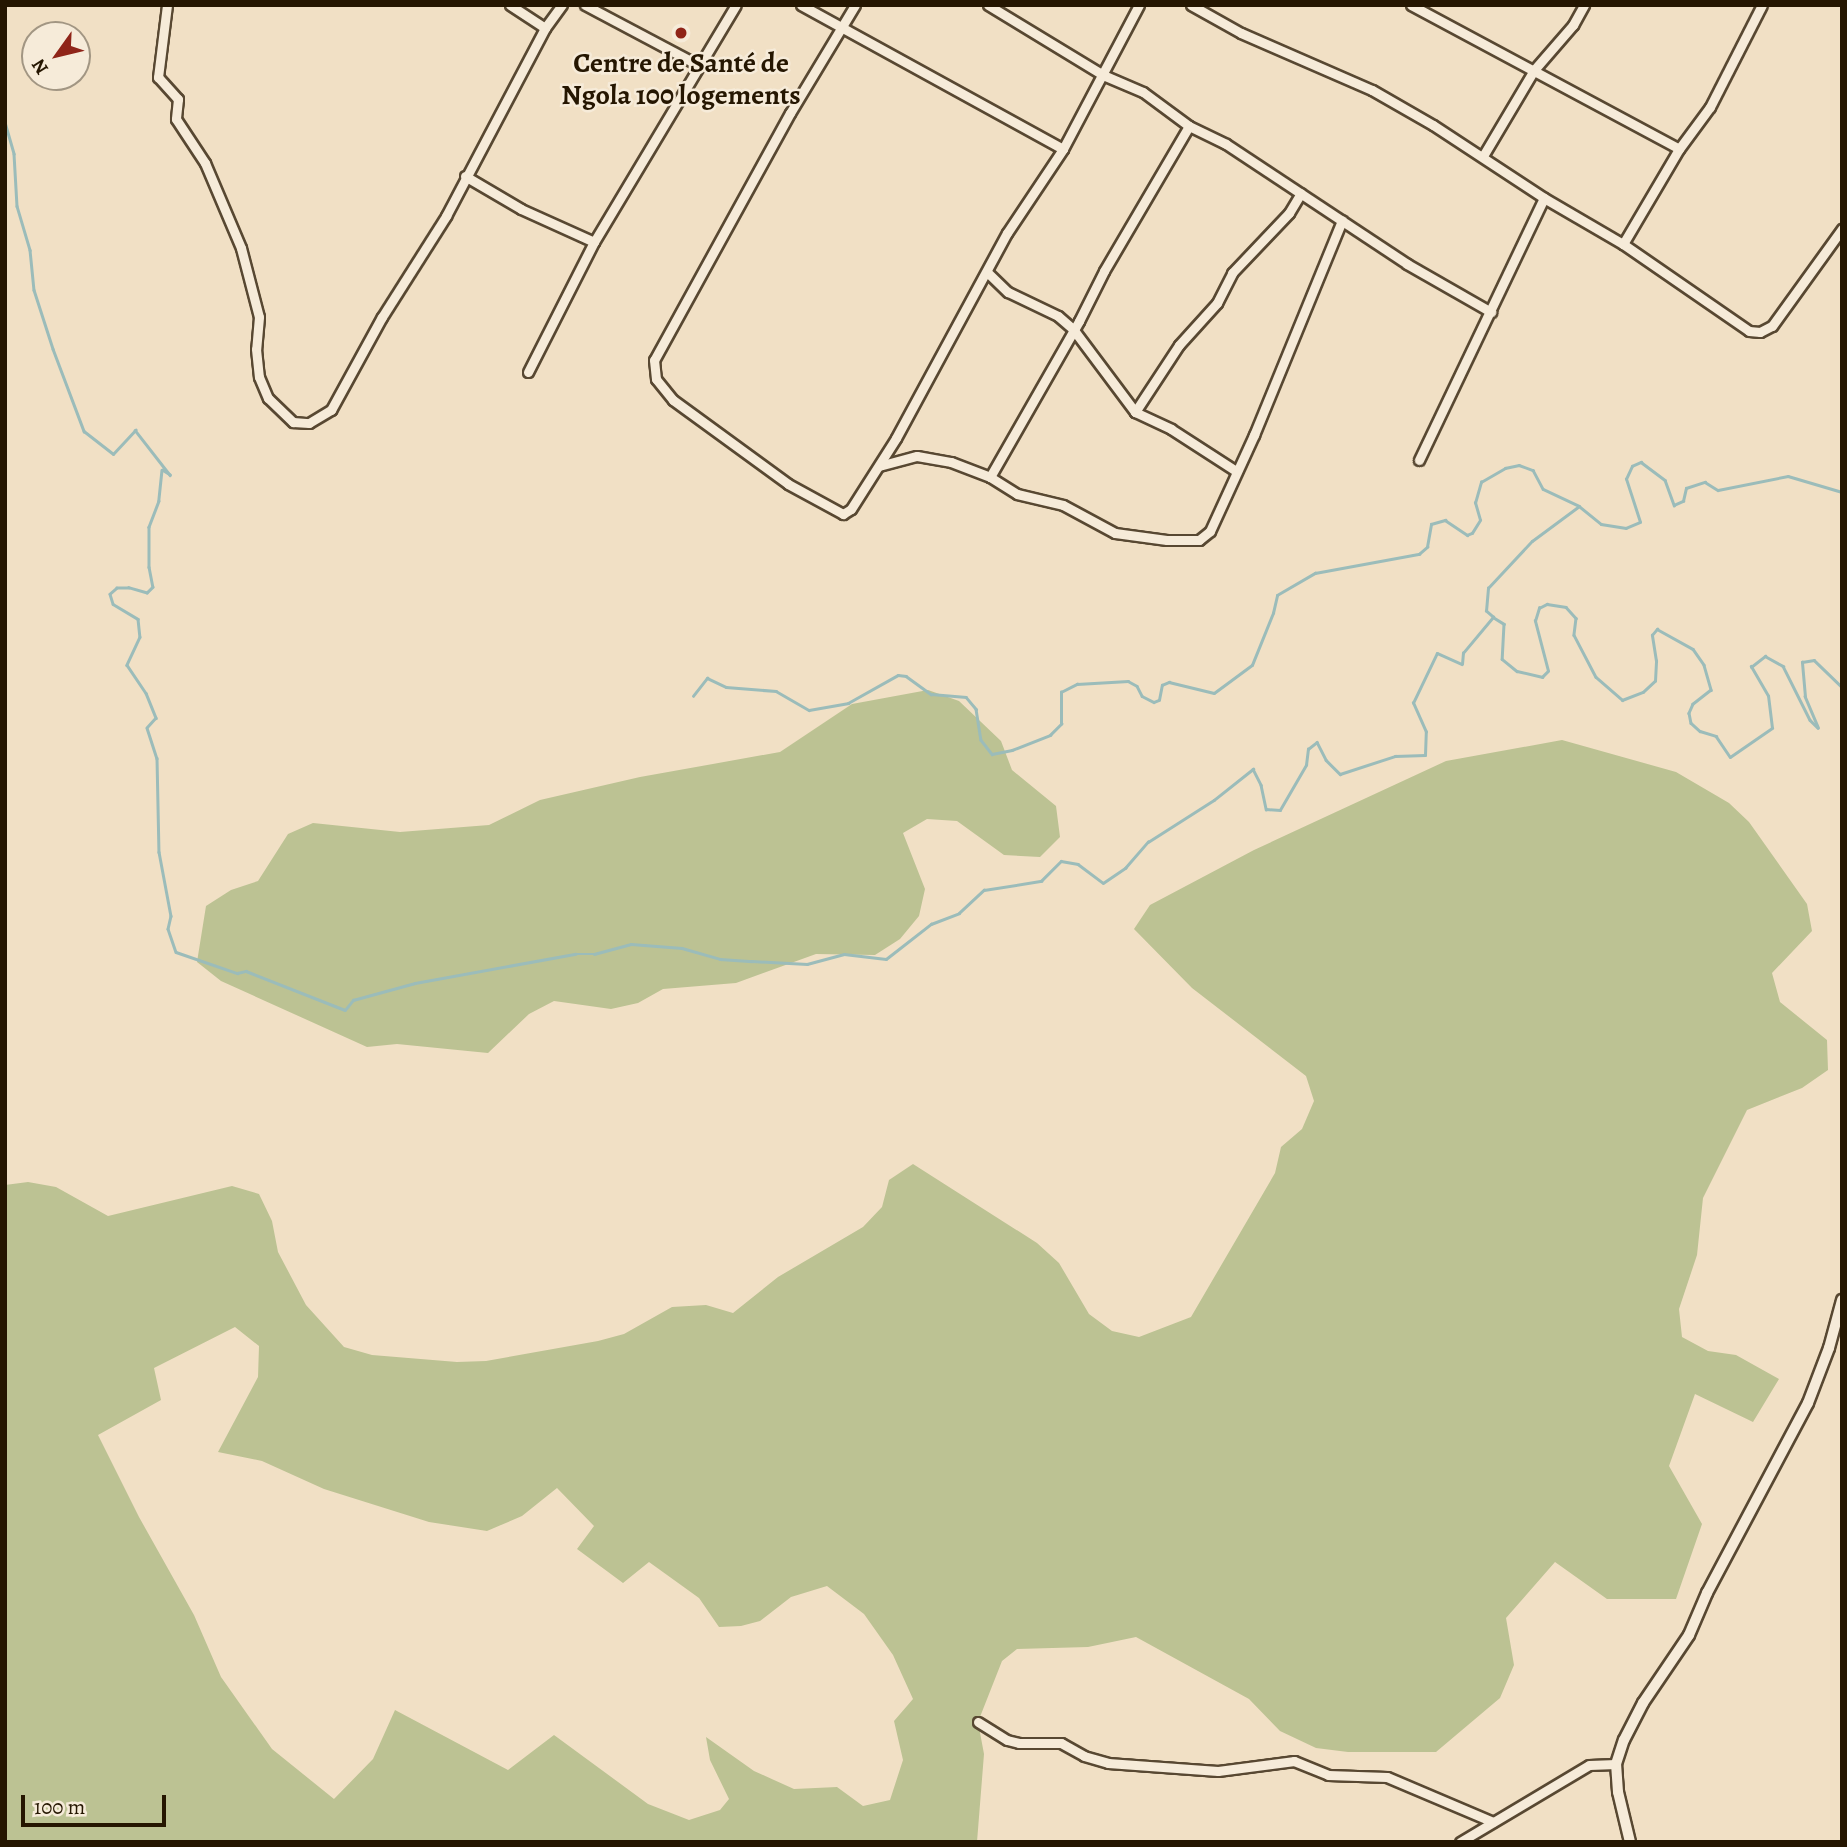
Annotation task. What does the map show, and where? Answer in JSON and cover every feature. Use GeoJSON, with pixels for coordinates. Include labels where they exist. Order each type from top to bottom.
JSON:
{"type":"FeatureCollection","features":[{"type":"Feature","properties":{"kind":"street"},"geometry":{"type":"LineString","coordinates":[[167,5],[158,77],[178,99],[176,119],[205,163],[241,248],[259,317],[256,349],[259,377],[268,398],[293,422],[309,423],[331,410],[382,317],[446,216],[545,28],[562,5]]}},
{"type":"Feature","properties":{"kind":"street"},"geometry":{"type":"LineString","coordinates":[[510,5],[545,28]]}},
{"type":"Feature","properties":{"kind":"street"},"geometry":{"type":"LineString","coordinates":[[585,5],[700,66]]}},
{"type":"Feature","properties":{"kind":"street"},"geometry":{"type":"LineString","coordinates":[[528,372],[594,242],[736,5]]}},
{"type":"Feature","properties":{"kind":"street"},"geometry":{"type":"LineString","coordinates":[[801,5],[1063,149]]}},
{"type":"Feature","properties":{"kind":"street"},"geometry":{"type":"LineString","coordinates":[[855,5],[790,113],[654,360],[656,379],[673,400],[744,454],[824,506],[843,514],[851,509],[878,467],[950,344],[1007,233],[1063,149],[1139,5]]}},
{"type":"Feature","properties":{"kind":"street"},"geometry":{"type":"LineString","coordinates":[[988,5],[1103,75],[1143,92],[1189,126],[1226,144],[1416,270],[1491,312]]}},
{"type":"Feature","properties":{"kind":"street"},"geometry":{"type":"LineString","coordinates":[[1191,5],[1241,33],[1372,90],[1483,156],[1544,198],[1623,244],[1749,331],[1760,332],[1772,326],[1842,229]]}},
{"type":"Feature","properties":{"kind":"street"},"geometry":{"type":"LineString","coordinates":[[1410,5],[1679,149]]}},
{"type":"Feature","properties":{"kind":"street"},"geometry":{"type":"LineString","coordinates":[[1483,156],[1534,70],[1573,25],[1584,5]]}},
{"type":"Feature","properties":{"kind":"street"},"geometry":{"type":"LineString","coordinates":[[1623,244],[1679,149],[1710,107],[1762,5]]}},
{"type":"Feature","properties":{"kind":"street"},"geometry":{"type":"LineString","coordinates":[[990,477],[1189,126]]}},
{"type":"Feature","properties":{"kind":"street"},"geometry":{"type":"LineString","coordinates":[[465,176],[521,209],[594,242]]}},
{"type":"Feature","properties":{"kind":"street"},"geometry":{"type":"LineString","coordinates":[[1135,412],[1179,345],[1217,303],[1232,273],[1289,213],[1301,193]]}},
{"type":"Feature","properties":{"kind":"street"},"geometry":{"type":"LineString","coordinates":[[1419,460],[1544,198]]}},
{"type":"Feature","properties":{"kind":"street"},"geometry":{"type":"LineString","coordinates":[[878,467],[894,460],[917,456],[951,462],[990,477],[1017,494],[1063,505],[1115,533],[1184,541],[1199,540],[1210,531],[1303,320],[1342,220]]}},
{"type":"Feature","properties":{"kind":"street"},"geometry":{"type":"LineString","coordinates":[[987,272],[1008,292],[1058,316],[1073,329],[1135,412],[1171,429],[1236,471]]}},
{"type":"Feature","properties":{"kind":"street"},"geometry":{"type":"LineString","coordinates":[[1630,1842],[1618,1792],[1616,1764],[1643,1703],[1679,1655],[1707,1593],[1808,1403],[1829,1348],[1842,1300]]}},
{"type":"Feature","properties":{"kind":"street"},"geometry":{"type":"LineString","coordinates":[[978,1722],[1019,1743],[1061,1743],[1084,1756],[1108,1763],[1218,1771],[1294,1761],[1328,1775],[1366,1774],[1387,1777],[1493,1822]]}},
{"type":"Feature","properties":{"kind":"street"},"geometry":{"type":"LineString","coordinates":[[1460,1842],[1589,1765],[1616,1764]]}},
{"type":"Feature","properties":{"kind":"green space"},"geometry":{"type":"Polygon","coordinates":[[[928,690],[959,701],[1001,741],[1012,770],[1056,806],[1060,837],[1040,857],[1004,855],[957,821],[927,819],[903,833],[925,889],[919,916],[900,939],[875,955],[816,954],[736,983],[663,989],[638,1003],[611,1009],[554,1001],[529,1014],[488,1053],[397,1044],[367,1047],[221,981],[197,962],[206,906],[231,890],[258,881],[288,834],[313,823],[400,832],[489,825],[540,800],[640,777],[780,752],[852,704],[928,690]]]}},
{"type":"Feature","properties":{"kind":"green space"},"geometry":{"type":"Polygon","coordinates":[[[1562,740],[1676,772],[1729,803],[1749,822],[1807,904],[1812,931],[1772,973],[1780,1002],[1827,1040],[1828,1070],[1802,1088],[1747,1110],[1703,1198],[1697,1255],[1679,1309],[1682,1337],[1708,1351],[1736,1355],[1779,1379],[1753,1422],[1695,1394],[1669,1466],[1702,1524],[1676,1599],[1607,1599],[1555,1562],[1506,1618],[1514,1665],[1500,1698],[1436,1752],[1348,1752],[1316,1748],[1280,1731],[1249,1699],[1136,1637],[1088,1647],[1017,1649],[1002,1661],[978,1722],[984,1754],[977,1842],[5,1842],[5,1185],[28,1182],[56,1187],[108,1216],[232,1186],[259,1194],[272,1221],[278,1252],[306,1305],[344,1347],[372,1355],[457,1362],[486,1361],[598,1341],[624,1334],[672,1307],[706,1305],[733,1313],[778,1277],[863,1227],[882,1207],[889,1180],[913,1164],[1037,1243],[1059,1263],[1089,1314],[1112,1331],[1139,1337],[1191,1317],[1275,1173],[1281,1147],[1302,1129],[1314,1101],[1306,1076],[1192,988],[1134,929],[1150,905],[1254,850],[1446,761],[1562,740]],[[235,1327],[154,1368],[161,1400],[98,1435],[139,1517],[194,1615],[221,1677],[272,1749],[334,1799],[373,1759],[395,1710],[508,1770],[554,1735],[648,1804],[689,1820],[720,1810],[729,1799],[710,1760],[706,1737],[754,1771],[794,1789],[837,1787],[863,1806],[890,1800],[903,1760],[894,1721],[913,1699],[893,1655],[864,1614],[827,1586],[791,1597],[760,1621],[741,1626],[719,1627],[699,1598],[649,1562],[623,1583],[577,1549],[594,1526],[557,1488],[522,1516],[487,1531],[429,1522],[324,1489],[262,1461],[218,1452],[258,1377],[259,1346],[235,1327]]]}},
{"type":"Feature","properties":{"kind":"waterway"},"geometry":{"type":"LineString","coordinates":[[5,122],[14,154],[17,206],[30,250],[34,290],[84,431],[113,454],[135,430],[170,475],[162,470],[159,501],[149,527],[149,567],[153,587],[147,593],[117,588],[110,594],[113,604],[138,619],[140,637],[127,665],[146,693],[156,718],[147,728],[157,758],[159,852],[171,916],[168,929],[176,952],[237,973],[246,971],[345,1010],[353,1000],[415,983],[575,954],[594,954],[631,944],[682,948],[720,959],[752,961],[807,964],[844,954],[886,959],[931,924],[959,913],[984,890],[1041,881],[1061,861],[1078,864],[1103,883],[1125,868],[1148,842],[1214,800],[1253,769],[1261,785],[1266,809],[1280,810],[1306,765],[1308,749],[1317,742],[1326,760],[1340,774],[1395,756],[1425,755],[1426,732],[1413,703],[1437,653],[1462,664],[1463,653],[1493,617],[1504,624],[1502,659],[1517,671],[1542,677],[1548,671],[1535,621],[1539,608],[1547,604],[1566,607],[1576,618],[1574,635],[1596,677],[1622,700],[1643,692],[1655,681],[1656,661],[1652,635],[1657,629],[1693,649],[1704,665],[1711,690],[1693,704],[1689,713],[1691,723],[1700,731],[1716,736],[1730,757],[1772,728],[1768,696],[1751,667],[1765,656],[1783,666],[1810,720],[1818,728],[1805,697],[1802,662],[1814,660],[1842,687]]}},
{"type":"Feature","properties":{"kind":"waterway"},"geometry":{"type":"LineString","coordinates":[[693,696],[707,678],[726,687],[776,691],[809,710],[848,703],[898,675],[906,676],[931,694],[966,697],[976,709],[981,740],[992,754],[1012,750],[1050,735],[1061,724],[1061,692],[1077,684],[1128,681],[1137,686],[1142,696],[1154,702],[1159,700],[1162,685],[1169,682],[1214,693],[1252,665],[1273,613],[1277,595],[1315,573],[1419,554],[1427,547],[1431,524],[1445,520],[1467,535],[1472,533],[1480,520],[1475,503],[1481,482],[1505,468],[1519,465],[1533,470],[1543,489],[1579,506],[1601,524],[1626,528],[1640,522],[1626,479],[1632,466],[1641,462],[1665,480],[1674,505],[1683,501],[1686,488],[1705,482],[1718,490],[1788,476],[1842,492]]}},
{"type":"Feature","properties":{"kind":"waterway"},"geometry":{"type":"LineString","coordinates":[[1493,617],[1486,611],[1488,588],[1532,541],[1578,507]]}},
{"type":"Feature","properties":{"kind":"place","name":"Centre de Santé de Ngola 100 logements"},"geometry":{"type":"Point","coordinates":[681,33]}}]}
